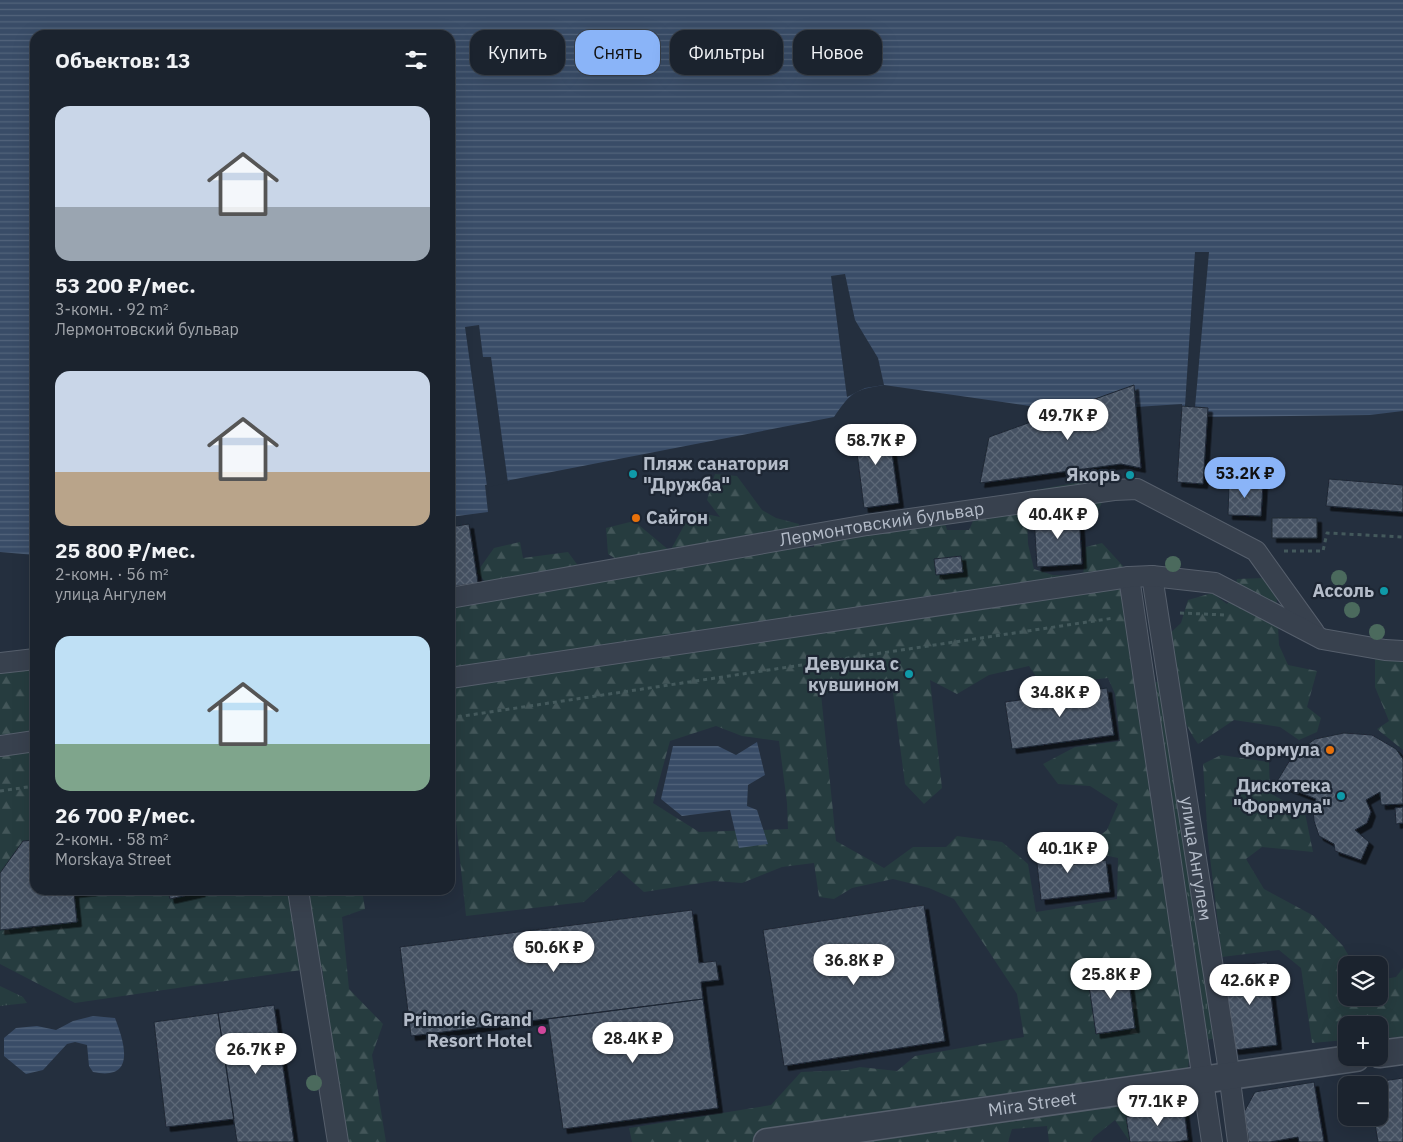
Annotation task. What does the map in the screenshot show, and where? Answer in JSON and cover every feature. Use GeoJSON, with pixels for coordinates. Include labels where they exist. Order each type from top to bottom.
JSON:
{"type":"FeatureCollection","features":[{"type":"Feature","properties":{"kind":"street","name":"Лермонтовский бульвар"},"geometry":{"type":"LineString","coordinates":[[455,597],[867,525],[1114,490],[1137,489],[1256,550],[1317,636]]}},
{"type":"Feature","properties":{"kind":"street"},"geometry":{"type":"LineString","coordinates":[[455,677],[1129,577],[1152,576],[1215,583],[1322,639],[1394,651],[1403,636]]}},
{"type":"Feature","properties":{"kind":"street","name":"улица Ангулем"},"geometry":{"type":"LineString","coordinates":[[1152,576],[1238,1142]]}},
{"type":"Feature","properties":{"kind":"street","name":"улица Ангулем"},"geometry":{"type":"LineString","coordinates":[[1129,577],[1212,1142]]}},
{"type":"Feature","properties":{"kind":"street"},"geometry":{"type":"LineString","coordinates":[[0,663],[30,660]]}},
{"type":"Feature","properties":{"kind":"street"},"geometry":{"type":"LineString","coordinates":[[0,746],[30,742]]}},
{"type":"Feature","properties":{"kind":"street"},"geometry":{"type":"LineString","coordinates":[[299,895],[338,1142]]}},
{"type":"Feature","properties":{"kind":"street"},"geometry":{"type":"LineString","coordinates":[[1388,1053],[1403,1051]]}},
{"type":"Feature","properties":{"kind":"street","name":"Mira Street"},"geometry":{"type":"LineString","coordinates":[[767,1142],[1202,1078],[1338,1061]]}},
{"type":"Feature","properties":{"kind":"path"},"geometry":{"type":"LineString","coordinates":[[1256,550],[1323,551],[1327,533],[1403,536]]}},
{"type":"Feature","properties":{"kind":"path"},"geometry":{"type":"LineString","coordinates":[[1158,612],[1234,616]]}},
{"type":"Feature","properties":{"kind":"path"},"geometry":{"type":"LineString","coordinates":[[455,717],[1136,615]]}},
{"type":"Feature","properties":{"kind":"path"},"geometry":{"type":"LineString","coordinates":[[0,791],[30,787]]}},
{"type":"Feature","properties":{"kind":"green space"},"geometry":{"type":"Polygon","coordinates":[[[715,474],[737,476],[762,510],[776,518],[799,524],[796,548],[814,547],[816,525],[941,508],[947,530],[969,530],[983,499],[1092,480],[1108,490],[1092,520],[1076,514],[1060,512],[1027,514],[1028,544],[1034,569],[1053,575],[1083,576],[1086,547],[1102,543],[1123,566],[1140,680],[1145,755],[1157,797],[1192,1036],[1188,1068],[1173,1090],[1190,1117],[1163,1142],[1130,1142],[1115,1120],[1090,1142],[1049,1142],[1047,1126],[1012,1129],[1008,1142],[632,1142],[629,1128],[771,1105],[801,1072],[847,1070],[860,1067],[897,1071],[915,1056],[1024,1037],[1017,994],[954,899],[929,888],[893,879],[852,888],[834,899],[819,897],[814,863],[782,867],[742,883],[714,881],[644,892],[619,870],[584,902],[466,916],[455,814],[455,607],[487,584],[477,572],[494,548],[520,542],[523,558],[568,552],[579,567],[628,566],[608,554],[606,528],[634,521],[670,551],[692,511],[720,517],[707,500],[715,474]],[[1029,666],[989,675],[957,694],[930,680],[942,788],[924,804],[905,784],[892,685],[821,694],[836,841],[884,868],[913,847],[946,847],[957,836],[1002,842],[1028,864],[1036,912],[1117,899],[1118,858],[1090,852],[1089,844],[1107,830],[1118,804],[1090,786],[1058,784],[1043,764],[1075,747],[1120,741],[1115,694],[1108,678],[1040,682],[1029,666]],[[716,726],[670,741],[653,803],[699,832],[788,829],[787,803],[779,741],[742,736],[716,726]]]}},
{"type":"Feature","properties":{"kind":"green space"},"geometry":{"type":"Polygon","coordinates":[[[1263,578],[1276,588],[1279,645],[1288,665],[1317,671],[1307,707],[1321,718],[1317,732],[1299,740],[1280,727],[1234,720],[1198,744],[1179,706],[1172,680],[1165,638],[1181,623],[1188,600],[1212,593],[1227,604],[1234,595],[1237,579],[1263,578]]]}},
{"type":"Feature","properties":{"kind":"green space"},"geometry":{"type":"Polygon","coordinates":[[[30,656],[30,895],[363,895],[365,909],[342,917],[349,989],[383,1024],[372,1055],[386,1142],[345,1142],[322,967],[75,1003],[0,964],[0,670],[30,656]]]}},
{"type":"Feature","properties":{"kind":"green space"},"geometry":{"type":"Polygon","coordinates":[[[1375,657],[1403,659],[1403,750],[1377,729],[1389,721],[1375,687],[1375,657]]]}},
{"type":"Feature","properties":{"kind":"green space"},"geometry":{"type":"Polygon","coordinates":[[[1166,681],[1218,1038],[1200,1041],[1147,683],[1166,681]]]}},
{"type":"Feature","properties":{"kind":"green space"},"geometry":{"type":"Polygon","coordinates":[[[1221,755],[1269,762],[1270,793],[1305,813],[1313,852],[1262,847],[1246,859],[1264,889],[1314,916],[1343,946],[1349,956],[1338,956],[1338,1006],[1388,1006],[1388,978],[1396,977],[1403,968],[1403,1037],[1388,1038],[1388,1016],[1338,1016],[1338,1041],[1312,1043],[1301,968],[1279,950],[1222,957],[1208,841],[1203,764],[1221,755]]]}},
{"type":"Feature","properties":{"kind":"green space"},"geometry":{"type":"Polygon","coordinates":[[[0,986],[23,997],[27,1003],[0,1006],[0,986]]]}},
{"type":"Feature","properties":{"kind":"water"},"geometry":{"type":"Polygon","coordinates":[[[0,0],[1403,0],[1403,411],[1370,415],[1207,417],[1208,408],[1182,406],[1182,404],[1121,408],[1037,407],[884,385],[859,391],[849,397],[834,417],[485,485],[488,512],[455,516],[455,30],[30,30],[30,555],[0,552],[0,0]]]}},
{"type":"Feature","properties":{"kind":"water"},"geometry":{"type":"Polygon","coordinates":[[[757,742],[765,775],[748,785],[747,806],[757,810],[768,844],[739,848],[730,810],[682,816],[661,799],[673,746],[718,746],[736,755],[757,742]]]}},
{"type":"Feature","properties":{"kind":"water"},"geometry":{"type":"Polygon","coordinates":[[[93,1016],[115,1018],[124,1049],[124,1058],[121,1066],[116,1071],[107,1073],[93,1072],[89,1066],[87,1045],[75,1042],[67,1044],[43,1070],[26,1074],[4,1056],[4,1038],[16,1028],[37,1026],[56,1030],[73,1021],[93,1016]]]}},
{"type":"Feature","properties":{"kind":"pier"},"geometry":{"type":"Polygon","coordinates":[[[1195,252],[1209,252],[1195,407],[1185,406],[1195,252]]]}},
{"type":"Feature","properties":{"kind":"pier"},"geometry":{"type":"Polygon","coordinates":[[[845,274],[855,320],[878,358],[884,385],[865,388],[847,397],[831,276],[845,274]]]}},
{"type":"Feature","properties":{"kind":"pier"},"geometry":{"type":"Polygon","coordinates":[[[479,325],[483,357],[491,357],[508,483],[488,487],[490,508],[465,327],[479,325]]]}},
{"type":"Feature","properties":{"kind":"building"},"geometry":{"type":"Polygon","coordinates":[[[1134,385],[1141,468],[1121,464],[980,483],[989,437],[1134,385]]]}},
{"type":"Feature","properties":{"kind":"building"},"geometry":{"type":"Polygon","coordinates":[[[1182,406],[1208,408],[1203,484],[1177,482],[1182,406]]]}},
{"type":"Feature","properties":{"kind":"building"},"geometry":{"type":"Polygon","coordinates":[[[888,424],[899,503],[864,508],[854,429],[888,424]]]}},
{"type":"Feature","properties":{"kind":"building"},"geometry":{"type":"Polygon","coordinates":[[[1329,479],[1403,485],[1403,512],[1326,506],[1329,479]]]}},
{"type":"Feature","properties":{"kind":"building"},"geometry":{"type":"Polygon","coordinates":[[[1229,483],[1263,484],[1261,516],[1228,515],[1229,483]]]}},
{"type":"Feature","properties":{"kind":"building"},"geometry":{"type":"Polygon","coordinates":[[[1079,514],[1082,564],[1037,567],[1034,516],[1079,514]]]}},
{"type":"Feature","properties":{"kind":"building"},"geometry":{"type":"Polygon","coordinates":[[[1272,518],[1317,518],[1317,538],[1272,538],[1272,518]]]}},
{"type":"Feature","properties":{"kind":"building"},"geometry":{"type":"Polygon","coordinates":[[[469,524],[478,583],[455,586],[455,526],[469,524]]]}},
{"type":"Feature","properties":{"kind":"building"},"geometry":{"type":"Polygon","coordinates":[[[961,556],[963,572],[936,575],[934,559],[961,556]]]}},
{"type":"Feature","properties":{"kind":"building"},"geometry":{"type":"Polygon","coordinates":[[[1107,688],[1114,735],[1012,749],[1005,702],[1107,688]]]}},
{"type":"Feature","properties":{"kind":"building","name":"Дискотека \"Формула\""},"geometry":{"type":"Polygon","coordinates":[[[1344,733],[1372,735],[1396,749],[1403,759],[1403,804],[1381,805],[1380,792],[1366,800],[1371,812],[1367,823],[1355,830],[1369,842],[1361,860],[1335,851],[1334,844],[1319,836],[1314,821],[1313,807],[1316,799],[1276,783],[1293,755],[1315,739],[1344,733]]]}},
{"type":"Feature","properties":{"kind":"building"},"geometry":{"type":"Polygon","coordinates":[[[1403,807],[1403,823],[1396,824],[1395,808],[1403,807]]]}},
{"type":"Feature","properties":{"kind":"building"},"geometry":{"type":"Polygon","coordinates":[[[30,840],[30,895],[74,895],[77,922],[0,930],[0,873],[23,841],[30,840]]]}},
{"type":"Feature","properties":{"kind":"building"},"geometry":{"type":"Polygon","coordinates":[[[1065,842],[1067,865],[1106,860],[1110,892],[1041,900],[1035,845],[1065,842]]]}},
{"type":"Feature","properties":{"kind":"building"},"geometry":{"type":"Polygon","coordinates":[[[169,895],[188,895],[170,899],[169,895]]]}},
{"type":"Feature","properties":{"kind":"building"},"geometry":{"type":"Polygon","coordinates":[[[924,905],[945,1041],[784,1066],[763,930],[924,905]]]}},
{"type":"Feature","properties":{"kind":"building"},"geometry":{"type":"Polygon","coordinates":[[[692,910],[699,963],[716,961],[719,980],[701,982],[703,999],[411,1036],[400,947],[692,910]]]}},
{"type":"Feature","properties":{"kind":"building"},"geometry":{"type":"Polygon","coordinates":[[[1267,962],[1277,1045],[1234,1050],[1223,967],[1267,962]]]}},
{"type":"Feature","properties":{"kind":"building"},"geometry":{"type":"Polygon","coordinates":[[[1127,966],[1135,1028],[1096,1034],[1087,972],[1127,966]]]}},
{"type":"Feature","properties":{"kind":"building"},"geometry":{"type":"Polygon","coordinates":[[[703,999],[718,1108],[563,1129],[548,1019],[703,999]]]}},
{"type":"Feature","properties":{"kind":"building"},"geometry":{"type":"Polygon","coordinates":[[[274,1005],[294,1142],[237,1142],[218,1013],[274,1005]]]}},
{"type":"Feature","properties":{"kind":"building"},"geometry":{"type":"Polygon","coordinates":[[[218,1013],[234,1119],[166,1127],[154,1022],[218,1013]]]}},
{"type":"Feature","properties":{"kind":"building"},"geometry":{"type":"Polygon","coordinates":[[[1403,1078],[1403,1142],[1378,1142],[1375,1126],[1388,1126],[1388,1080],[1403,1078]]]}},
{"type":"Feature","properties":{"kind":"building"},"geometry":{"type":"Polygon","coordinates":[[[1314,1082],[1324,1142],[1299,1142],[1298,1137],[1270,1142],[1249,1142],[1244,1112],[1255,1092],[1314,1082]]]}},
{"type":"Feature","properties":{"kind":"building"},"geometry":{"type":"Polygon","coordinates":[[[1184,1109],[1188,1140],[1175,1142],[1130,1142],[1126,1117],[1184,1109]]]}},
{"type":"Feature","properties":{"kind":"place","name":"Пляж санатория \"Дружба\""},"geometry":{"type":"Point","coordinates":[633,474]}},
{"type":"Feature","properties":{"kind":"place","name":"Якорь"},"geometry":{"type":"Point","coordinates":[1130,475]}},
{"type":"Feature","properties":{"kind":"place","name":"Сайгон"},"geometry":{"type":"Point","coordinates":[636,518]}},
{"type":"Feature","properties":{"kind":"place","name":"Ассоль"},"geometry":{"type":"Point","coordinates":[1384,591]}},
{"type":"Feature","properties":{"kind":"place","name":"Девушка с кувшином"},"geometry":{"type":"Point","coordinates":[909,674]}},
{"type":"Feature","properties":{"kind":"place","name":"Формула"},"geometry":{"type":"Point","coordinates":[1330,750]}},
{"type":"Feature","properties":{"kind":"place","name":"Дискотека \"Формула\""},"geometry":{"type":"Point","coordinates":[1341,796]}},
{"type":"Feature","properties":{"kind":"place","name":"Primorie Grand Resort Hotel"},"geometry":{"type":"Point","coordinates":[542,1030]}}]}
